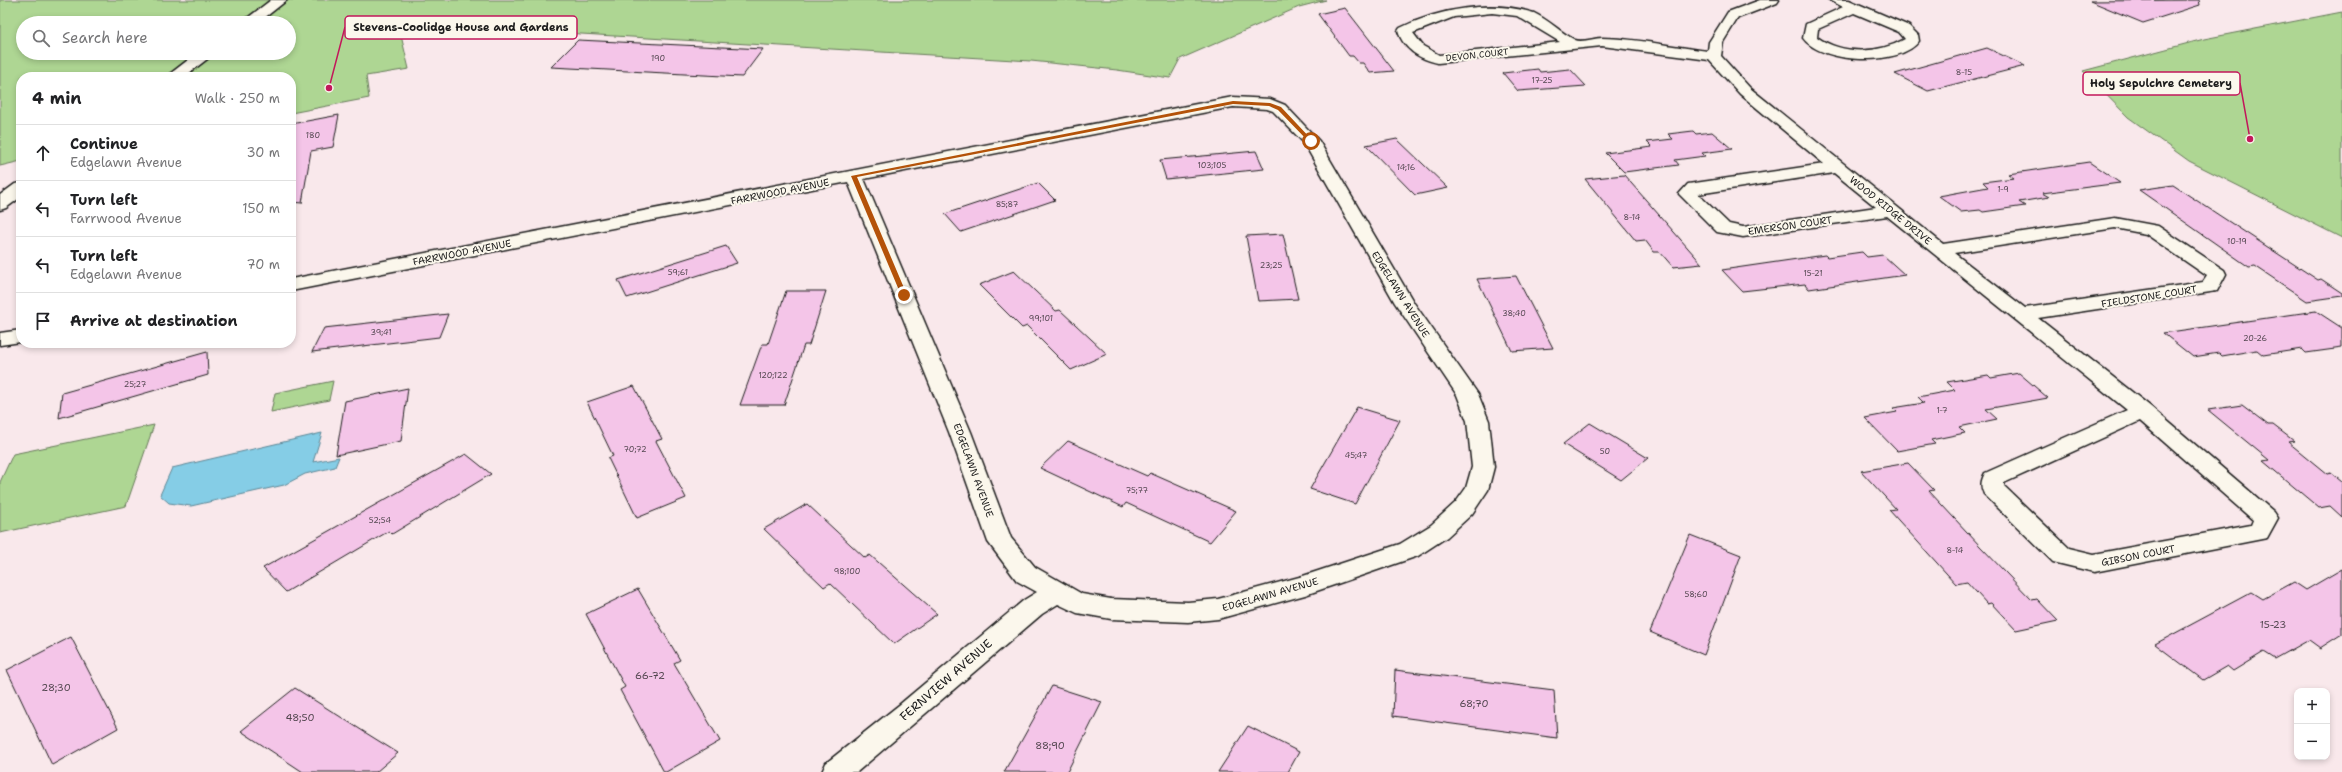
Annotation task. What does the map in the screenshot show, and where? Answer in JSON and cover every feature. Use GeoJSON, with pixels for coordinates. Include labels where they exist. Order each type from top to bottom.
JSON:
{"type":"FeatureCollection","features":[{"type":"Feature","properties":{"kind":"main road"},"geometry":{"type":"LineString","coordinates":[[258,16],[280,0]]}},
{"type":"Feature","properties":{"kind":"main road"},"geometry":{"type":"LineString","coordinates":[[181,72],[197,60]]}},
{"type":"Feature","properties":{"kind":"main road"},"geometry":{"type":"LineString","coordinates":[[0,204],[16,192]]}},
{"type":"Feature","properties":{"kind":"street"},"geometry":{"type":"LineString","coordinates":[[1713,56],[1716,42],[1733,15],[1772,0]]}},
{"type":"Feature","properties":{"kind":"street"},"geometry":{"type":"LineString","coordinates":[[1837,0],[1904,29],[1911,35],[1912,41],[1903,48],[1890,52],[1861,55],[1847,54],[1822,48],[1810,38],[1811,27],[1853,8]]}},
{"type":"Feature","properties":{"kind":"street","name":"DEVON COURT"},"geometry":{"type":"LineString","coordinates":[[1572,44],[1534,19],[1504,9],[1464,12],[1425,22],[1405,31],[1406,36],[1423,53],[1438,59],[1602,42],[1627,43],[1713,56]]}},
{"type":"Feature","properties":{"kind":"street","name":"WOOD RIDGE DRIVE"},"geometry":{"type":"LineString","coordinates":[[1713,56],[1745,91],[1939,250],[2143,412]]}},
{"type":"Feature","properties":{"kind":"street","name":"FARRWOOD AVENUE"},"geometry":{"type":"LineString","coordinates":[[296,284],[1218,105],[1248,102],[1270,104]]}},
{"type":"Feature","properties":{"kind":"street","name":"EDGELAWN AVENUE"},"geometry":{"type":"LineString","coordinates":[[854,176],[960,432],[1000,542],[1026,574],[1077,602],[1111,609],[1159,612],[1218,609],[1305,585],[1409,550],[1439,531],[1464,508],[1476,490],[1483,467],[1478,421],[1467,394],[1405,303],[1311,141],[1279,108],[1270,104]]}},
{"type":"Feature","properties":{"kind":"street","name":"EMERSON COURT"},"geometry":{"type":"LineString","coordinates":[[1838,167],[1694,188],[1688,194],[1723,228],[1743,232],[1891,210]]}},
{"type":"Feature","properties":{"kind":"street","name":"FIELDSTONE COURT"},"geometry":{"type":"LineString","coordinates":[[1939,250],[2115,223],[2152,230],[2217,274],[2210,287],[2020,315]]}},
{"type":"Feature","properties":{"kind":"street"},"geometry":{"type":"LineString","coordinates":[[0,340],[16,337]]}},
{"type":"Feature","properties":{"kind":"street","name":"GIBSON COURT"},"geometry":{"type":"LineString","coordinates":[[2143,412],[2266,518],[2259,532],[2094,563],[2062,556],[1992,488],[1993,479],[2113,423],[2143,412]]}},
{"type":"Feature","properties":{"kind":"street","name":"FERNVIEW AVENUE"},"geometry":{"type":"LineString","coordinates":[[836,772],[909,713],[1032,607],[1058,592]]}},
{"type":"Feature","properties":{"kind":"green space"},"geometry":{"type":"Polygon","coordinates":[[[0,0],[1326,0],[1299,7],[1180,59],[1170,78],[1117,70],[1031,61],[398,23],[409,69],[366,76],[369,98],[296,112],[296,72],[16,72],[16,162],[0,166],[0,0]]]}},
{"type":"Feature","properties":{"kind":"green space"},"geometry":{"type":"Polygon","coordinates":[[[2342,12],[2342,238],[2189,161],[2128,117],[2083,71],[2204,39],[2342,12]]]}},
{"type":"Feature","properties":{"kind":"green space"},"geometry":{"type":"Polygon","coordinates":[[[333,381],[329,400],[271,412],[275,393],[333,381]]]}},
{"type":"Feature","properties":{"kind":"green space"},"geometry":{"type":"Polygon","coordinates":[[[154,425],[126,506],[0,533],[0,482],[13,454],[154,425]]]}},
{"type":"Feature","properties":{"kind":"water"},"geometry":{"type":"Polygon","coordinates":[[[322,433],[313,462],[339,457],[335,467],[305,474],[284,485],[191,506],[169,503],[160,495],[172,468],[322,433]]]}},
{"type":"Feature","properties":{"kind":"building"},"geometry":{"type":"Polygon","coordinates":[[[2199,0],[2200,5],[2143,23],[2090,1],[2199,0]]]}},
{"type":"Feature","properties":{"kind":"building"},"geometry":{"type":"Polygon","coordinates":[[[1345,8],[1394,71],[1370,73],[1363,63],[1359,63],[1353,56],[1349,56],[1318,14],[1345,8]]]}},
{"type":"Feature","properties":{"kind":"building"},"geometry":{"type":"Polygon","coordinates":[[[578,40],[763,49],[742,77],[551,67],[578,40]]]}},
{"type":"Feature","properties":{"kind":"building"},"geometry":{"type":"Polygon","coordinates":[[[1987,48],[2025,66],[1928,91],[1895,74],[1987,48]]]}},
{"type":"Feature","properties":{"kind":"building"},"geometry":{"type":"Polygon","coordinates":[[[1538,69],[1540,72],[1570,69],[1586,86],[1518,91],[1503,73],[1538,69]]]}},
{"type":"Feature","properties":{"kind":"building"},"geometry":{"type":"Polygon","coordinates":[[[339,115],[333,147],[311,151],[302,203],[296,202],[296,123],[339,115]]]}},
{"type":"Feature","properties":{"kind":"building"},"geometry":{"type":"Polygon","coordinates":[[[1693,131],[1696,134],[1712,132],[1732,149],[1702,153],[1705,156],[1675,160],[1679,165],[1624,172],[1605,153],[1652,147],[1647,142],[1673,139],[1668,134],[1693,131]]]}},
{"type":"Feature","properties":{"kind":"building"},"geometry":{"type":"Polygon","coordinates":[[[1397,139],[1448,188],[1415,195],[1366,145],[1397,139]]]}},
{"type":"Feature","properties":{"kind":"building"},"geometry":{"type":"Polygon","coordinates":[[[1256,151],[1264,169],[1166,179],[1160,160],[1256,151]]]}},
{"type":"Feature","properties":{"kind":"building"},"geometry":{"type":"Polygon","coordinates":[[[2089,162],[2120,183],[2042,193],[2049,197],[2019,202],[2025,206],[1983,212],[1980,210],[1961,212],[1939,196],[1988,187],[1983,182],[2014,178],[2008,174],[2089,162]]]}},
{"type":"Feature","properties":{"kind":"building"},"geometry":{"type":"Polygon","coordinates":[[[1624,175],[1702,264],[1673,267],[1660,252],[1654,252],[1645,240],[1636,241],[1585,179],[1624,175]]]}},
{"type":"Feature","properties":{"kind":"building"},"geometry":{"type":"Polygon","coordinates":[[[1038,183],[1055,200],[961,232],[945,214],[1038,183]]]}},
{"type":"Feature","properties":{"kind":"building"},"geometry":{"type":"Polygon","coordinates":[[[2173,185],[2318,280],[2321,279],[2342,293],[2342,296],[2307,301],[2255,266],[2249,267],[2139,190],[2173,185]]]}},
{"type":"Feature","properties":{"kind":"building"},"geometry":{"type":"Polygon","coordinates":[[[1283,234],[1298,299],[1258,301],[1246,236],[1283,234]]]}},
{"type":"Feature","properties":{"kind":"building"},"geometry":{"type":"Polygon","coordinates":[[[726,246],[737,263],[627,298],[618,280],[726,246]]]}},
{"type":"Feature","properties":{"kind":"building"},"geometry":{"type":"Polygon","coordinates":[[[1862,252],[1867,257],[1883,255],[1905,275],[1809,289],[1805,284],[1742,291],[1722,270],[1825,255],[1827,257],[1862,252]]]}},
{"type":"Feature","properties":{"kind":"building"},"geometry":{"type":"Polygon","coordinates":[[[1014,271],[1056,311],[1060,310],[1107,354],[1071,370],[1027,326],[1022,328],[979,285],[1014,271]]]}},
{"type":"Feature","properties":{"kind":"building"},"geometry":{"type":"Polygon","coordinates":[[[1516,276],[1553,348],[1512,351],[1477,279],[1516,276]]]}},
{"type":"Feature","properties":{"kind":"building"},"geometry":{"type":"Polygon","coordinates":[[[786,291],[826,291],[809,345],[804,345],[784,405],[740,405],[762,344],[768,344],[786,291]]]}},
{"type":"Feature","properties":{"kind":"building"},"geometry":{"type":"Polygon","coordinates":[[[2316,311],[2342,328],[2342,348],[2306,353],[2302,349],[2263,355],[2257,350],[2222,356],[2219,353],[2193,357],[2163,333],[2316,311]]]}},
{"type":"Feature","properties":{"kind":"building"},"geometry":{"type":"Polygon","coordinates":[[[448,314],[439,337],[312,352],[324,328],[448,314]]]}},
{"type":"Feature","properties":{"kind":"building"},"geometry":{"type":"Polygon","coordinates":[[[207,352],[208,375],[59,418],[62,393],[207,352]]]}},
{"type":"Feature","properties":{"kind":"building"},"geometry":{"type":"Polygon","coordinates":[[[2019,373],[2048,398],[1986,409],[1997,419],[1959,427],[1965,433],[1931,440],[1935,444],[1897,451],[1865,418],[1897,412],[1893,408],[1924,403],[1918,397],[1955,390],[1947,382],[1988,375],[1991,378],[2019,373]]]}},
{"type":"Feature","properties":{"kind":"building"},"geometry":{"type":"Polygon","coordinates":[[[634,386],[662,439],[656,441],[686,498],[637,518],[608,458],[613,456],[587,402],[634,386]]]}},
{"type":"Feature","properties":{"kind":"building"},"geometry":{"type":"Polygon","coordinates":[[[408,388],[401,441],[336,455],[345,401],[408,388]]]}},
{"type":"Feature","properties":{"kind":"building"},"geometry":{"type":"Polygon","coordinates":[[[2242,405],[2268,425],[2273,425],[2294,441],[2288,442],[2327,474],[2331,473],[2342,482],[2342,517],[2330,506],[2319,508],[2263,461],[2269,460],[2208,410],[2242,405]]]}},
{"type":"Feature","properties":{"kind":"building"},"geometry":{"type":"Polygon","coordinates":[[[1357,407],[1400,420],[1355,504],[1310,489],[1357,407]]]}},
{"type":"Feature","properties":{"kind":"building"},"geometry":{"type":"Polygon","coordinates":[[[1590,423],[1648,458],[1621,480],[1563,444],[1590,423]]]}},
{"type":"Feature","properties":{"kind":"building"},"geometry":{"type":"Polygon","coordinates":[[[1068,441],[1147,476],[1150,473],[1236,511],[1210,542],[1126,503],[1123,507],[1040,468],[1068,441]]]}},
{"type":"Feature","properties":{"kind":"building"},"geometry":{"type":"Polygon","coordinates":[[[466,454],[491,474],[392,534],[389,531],[286,592],[263,568],[466,454]]]}},
{"type":"Feature","properties":{"kind":"building"},"geometry":{"type":"Polygon","coordinates":[[[1908,463],[1934,490],[1929,491],[1980,546],[2032,600],[2037,599],[2058,621],[2016,630],[1991,603],[1987,604],[1967,582],[1956,584],[1889,510],[1896,509],[1861,471],[1908,463]]]}},
{"type":"Feature","properties":{"kind":"building"},"geometry":{"type":"Polygon","coordinates":[[[807,504],[865,558],[870,555],[937,614],[894,644],[830,583],[824,587],[764,529],[807,504]]]}},
{"type":"Feature","properties":{"kind":"building"},"geometry":{"type":"Polygon","coordinates":[[[1690,535],[1741,555],[1704,655],[1650,632],[1690,535]]]}},
{"type":"Feature","properties":{"kind":"building"},"geometry":{"type":"Polygon","coordinates":[[[2342,569],[2342,634],[2320,648],[2309,640],[2275,659],[2264,652],[2233,671],[2227,666],[2203,680],[2155,644],[2252,592],[2263,599],[2294,582],[2306,590],[2342,569]]]}},
{"type":"Feature","properties":{"kind":"building"},"geometry":{"type":"Polygon","coordinates":[[[638,589],[680,660],[674,663],[720,741],[666,772],[664,772],[620,690],[625,687],[586,614],[638,589]]]}},
{"type":"Feature","properties":{"kind":"building"},"geometry":{"type":"Polygon","coordinates":[[[71,637],[118,728],[52,765],[7,670],[71,637]]]}},
{"type":"Feature","properties":{"kind":"building"},"geometry":{"type":"Polygon","coordinates":[[[1395,670],[1554,690],[1557,738],[1393,716],[1395,670]]]}},
{"type":"Feature","properties":{"kind":"building"},"geometry":{"type":"Polygon","coordinates":[[[1052,686],[1102,702],[1067,772],[1004,772],[1052,686]]]}},
{"type":"Feature","properties":{"kind":"building"},"geometry":{"type":"Polygon","coordinates":[[[295,688],[398,753],[376,772],[303,772],[241,731],[295,688]]]}},
{"type":"Feature","properties":{"kind":"building"},"geometry":{"type":"Polygon","coordinates":[[[1248,726],[1299,752],[1288,772],[1218,772],[1248,726]]]}},
{"type":"Feature","properties":{"kind":"place","name":"Stevens-Coolidge House and Gardens"},"geometry":{"type":"Point","coordinates":[329,88]}},
{"type":"Feature","properties":{"kind":"place","name":"Holy Sepulchre Cemetery"},"geometry":{"type":"Point","coordinates":[2250,139]}},
{"type":"Feature","properties":{"kind":"route"},"geometry":{"type":"LineString","coordinates":[[904,295],[854,176],[1132,123],[1233,102],[1270,104],[1279,108],[1311,141]]}}]}
